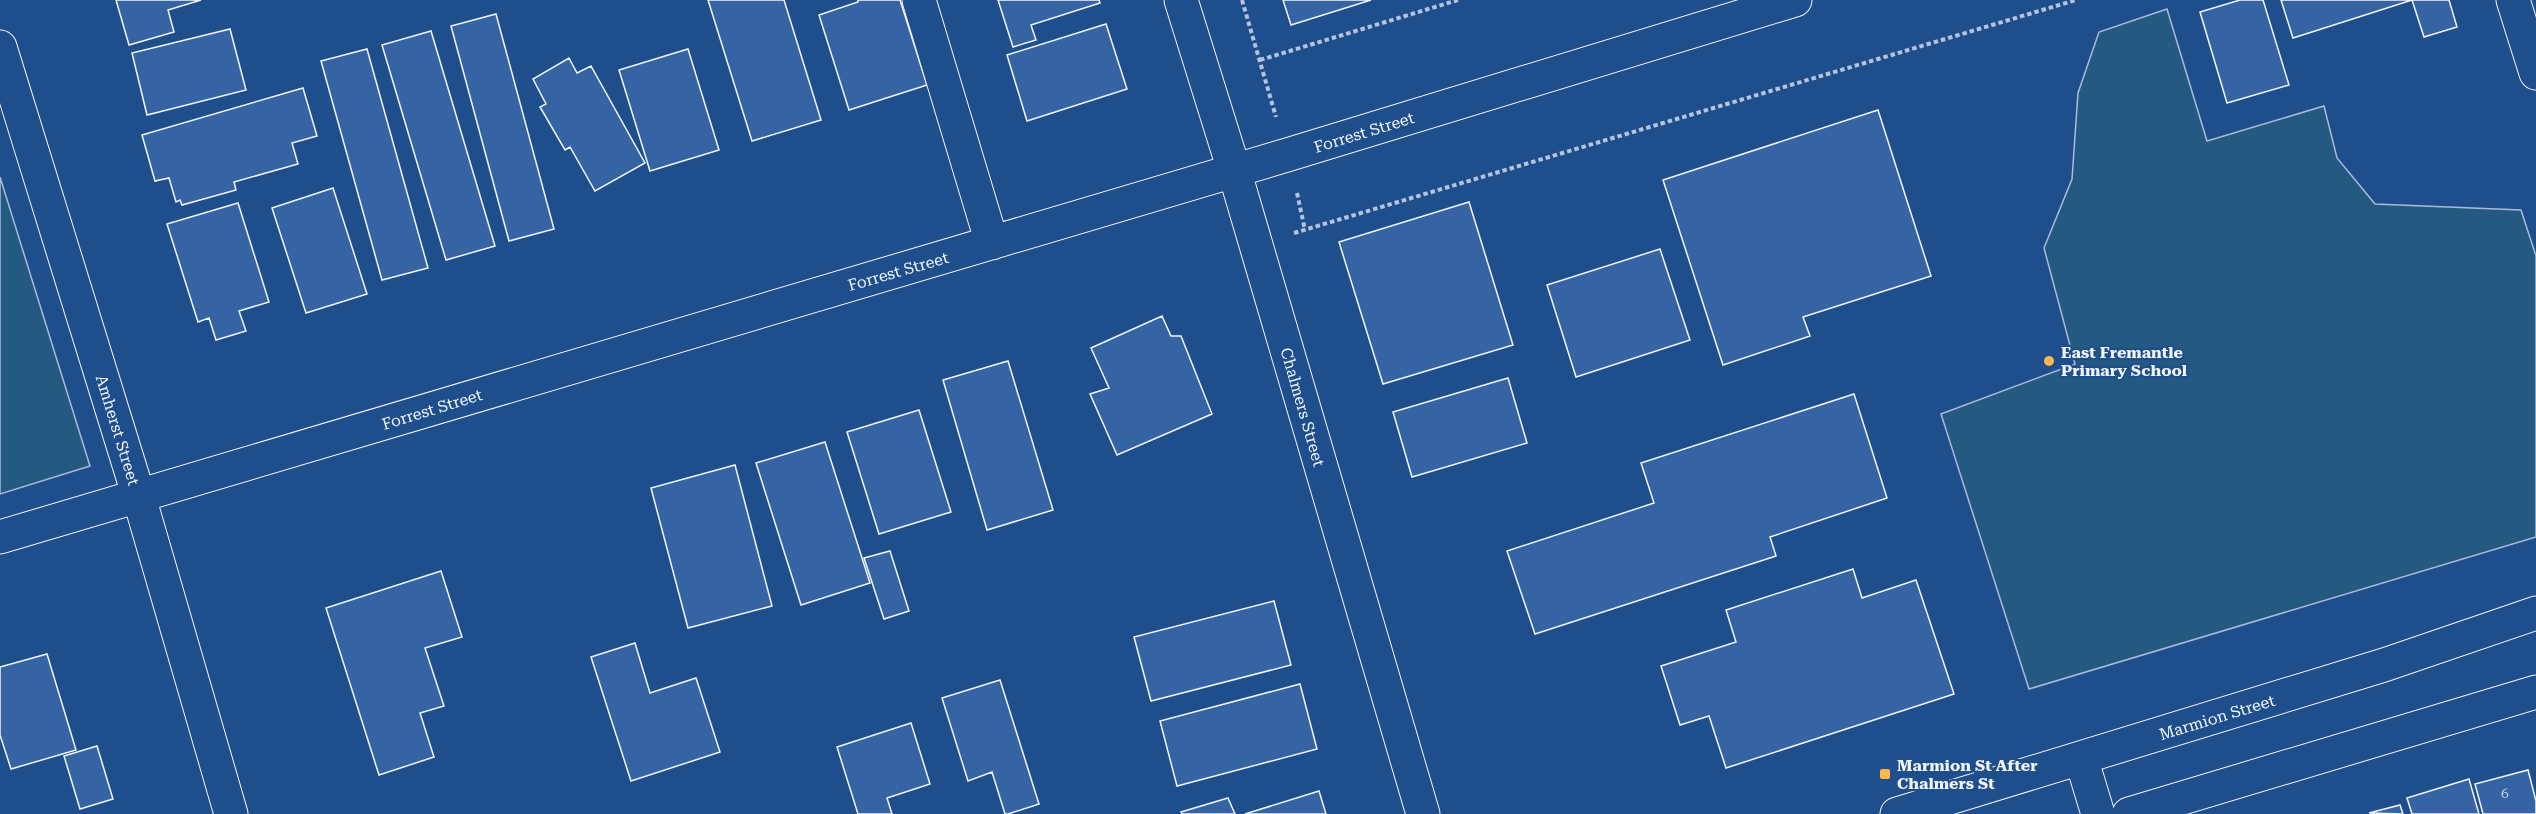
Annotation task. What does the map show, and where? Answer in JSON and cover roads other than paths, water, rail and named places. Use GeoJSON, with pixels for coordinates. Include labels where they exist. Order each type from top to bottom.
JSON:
{"type":"FeatureCollection","features":[{"type":"Feature","properties":{"kind":"street"},"geometry":{"type":"LineString","coordinates":[[919,0],[992,243]]}},
{"type":"Feature","properties":{"kind":"street","name":"Chalmers Street"},"geometry":{"type":"LineString","coordinates":[[1181,0],[1234,170],[1423,814]]}},
{"type":"Feature","properties":{"kind":"street","name":"Forrest Street"},"geometry":{"type":"LineString","coordinates":[[0,537],[992,243],[1795,0]]}},
{"type":"Feature","properties":{"kind":"street"},"geometry":{"type":"LineString","coordinates":[[2513,0],[2536,74]]}},
{"type":"Feature","properties":{"kind":"street","name":"Amherst Street"},"geometry":{"type":"LineString","coordinates":[[0,47],[139,497],[231,814]]}},
{"type":"Feature","properties":{"kind":"street","name":"Marmion Street"},"geometry":{"type":"LineString","coordinates":[[1897,814],[2384,666],[2536,613]]}},
{"type":"Feature","properties":{"kind":"street"},"geometry":{"type":"LineString","coordinates":[[2129,814],[2536,692]]}},
{"type":"Feature","properties":{"kind":"street"},"geometry":{"type":"LineString","coordinates":[[2081,758],[2098,814]]}},
{"type":"Feature","properties":{"kind":"place","name":"East Fremantle Primary School"},"geometry":{"type":"Point","coordinates":[2049,361]}},
{"type":"Feature","properties":{"kind":"place","name":"Marmion St After Chalmers St"},"geometry":{"type":"Point","coordinates":[1885,774]}}]}
